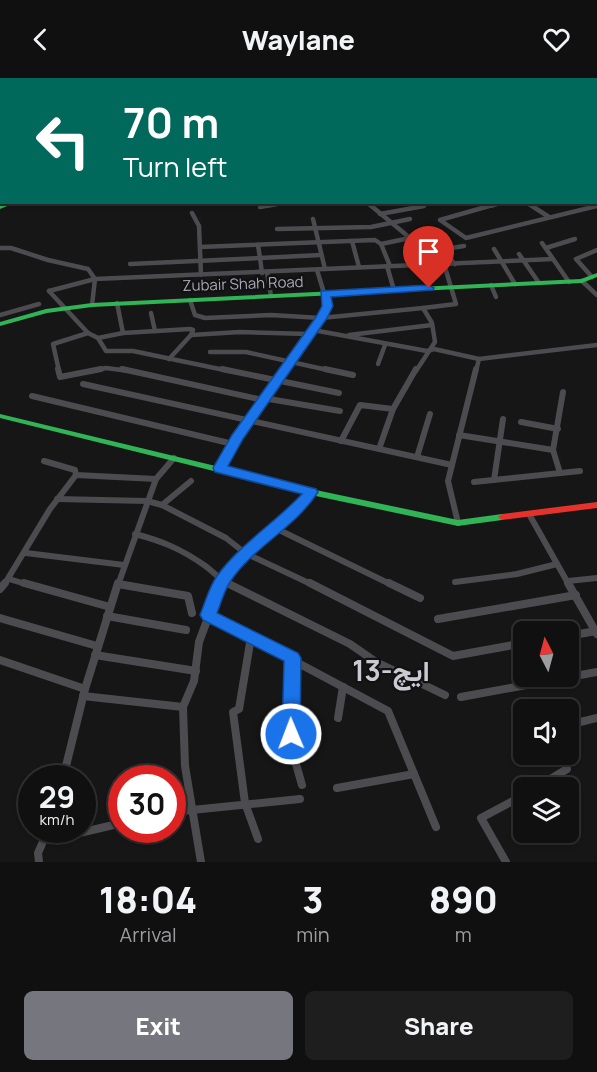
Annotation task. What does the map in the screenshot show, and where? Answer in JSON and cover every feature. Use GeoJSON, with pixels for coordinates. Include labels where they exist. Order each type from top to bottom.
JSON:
{"type":"FeatureCollection","features":[{"type":"Feature","properties":{"kind":"main road","name":"Zubair Shah Road"},"geometry":{"type":"LineString","coordinates":[[0,324],[46,311],[92,305],[569,282],[582,281],[595,276]]}},
{"type":"Feature","properties":{"kind":"main road"},"geometry":{"type":"LineString","coordinates":[[0,416],[311,492],[459,523],[597,505]]}},
{"type":"Feature","properties":{"kind":"street"},"geometry":{"type":"LineString","coordinates":[[260,207],[277,204]]}},
{"type":"Feature","properties":{"kind":"street"},"geometry":{"type":"LineString","coordinates":[[368,204],[410,238],[452,258],[455,264]]}},
{"type":"Feature","properties":{"kind":"street"},"geometry":{"type":"LineString","coordinates":[[497,204],[440,220],[466,238],[597,206]]}},
{"type":"Feature","properties":{"kind":"street"},"geometry":{"type":"LineString","coordinates":[[529,204],[549,217]]}},
{"type":"Feature","properties":{"kind":"street"},"geometry":{"type":"LineString","coordinates":[[380,214],[424,206]]}},
{"type":"Feature","properties":{"kind":"street"},"geometry":{"type":"LineString","coordinates":[[192,213],[199,226],[201,276]]}},
{"type":"Feature","properties":{"kind":"street"},"geometry":{"type":"LineString","coordinates":[[313,219],[325,269]]}},
{"type":"Feature","properties":{"kind":"street"},"geometry":{"type":"LineString","coordinates":[[277,229],[371,227],[410,219]]}},
{"type":"Feature","properties":{"kind":"street"},"geometry":{"type":"LineString","coordinates":[[381,244],[410,238]]}},
{"type":"Feature","properties":{"kind":"street"},"geometry":{"type":"LineString","coordinates":[[546,248],[575,239]]}},
{"type":"Feature","properties":{"kind":"street"},"geometry":{"type":"LineString","coordinates":[[200,247],[375,240],[381,244],[394,290]]}},
{"type":"Feature","properties":{"kind":"street"},"geometry":{"type":"LineString","coordinates":[[352,241],[359,267]]}},
{"type":"Feature","properties":{"kind":"street"},"geometry":{"type":"LineString","coordinates":[[542,243],[569,282]]}},
{"type":"Feature","properties":{"kind":"street"},"geometry":{"type":"LineString","coordinates":[[258,245],[271,296]]}},
{"type":"Feature","properties":{"kind":"street"},"geometry":{"type":"LineString","coordinates":[[438,250],[464,246]]}},
{"type":"Feature","properties":{"kind":"street"},"geometry":{"type":"LineString","coordinates":[[0,248],[11,248],[48,260],[81,267],[93,273],[92,305]]}},
{"type":"Feature","properties":{"kind":"street"},"geometry":{"type":"LineString","coordinates":[[494,249],[515,284]]}},
{"type":"Feature","properties":{"kind":"street"},"geometry":{"type":"LineString","coordinates":[[595,276],[576,259],[597,250]]}},
{"type":"Feature","properties":{"kind":"street"},"geometry":{"type":"LineString","coordinates":[[519,254],[539,283]]}},
{"type":"Feature","properties":{"kind":"street"},"geometry":{"type":"LineString","coordinates":[[130,264],[321,255]]}},
{"type":"Feature","properties":{"kind":"street"},"geometry":{"type":"LineString","coordinates":[[339,393],[133,351],[106,351],[98,338],[88,333],[49,291],[94,279],[553,259]]}},
{"type":"Feature","properties":{"kind":"street"},"geometry":{"type":"LineString","coordinates":[[216,260],[218,275]]}},
{"type":"Feature","properties":{"kind":"street"},"geometry":{"type":"LineString","coordinates":[[169,262],[169,276]]}},
{"type":"Feature","properties":{"kind":"street"},"geometry":{"type":"LineString","coordinates":[[190,300],[195,315],[206,318],[271,315],[321,318],[456,304],[444,264]]}},
{"type":"Feature","properties":{"kind":"street"},"geometry":{"type":"LineString","coordinates":[[421,265],[429,288]]}},
{"type":"Feature","properties":{"kind":"street"},"geometry":{"type":"LineString","coordinates":[[219,468],[248,421],[328,306],[317,270]]}},
{"type":"Feature","properties":{"kind":"street"},"geometry":{"type":"LineString","coordinates":[[582,281],[597,295]]}},
{"type":"Feature","properties":{"kind":"street"},"geometry":{"type":"LineString","coordinates":[[491,285],[496,297]]}},
{"type":"Feature","properties":{"kind":"street"},"geometry":{"type":"LineString","coordinates":[[117,303],[123,333]]}},
{"type":"Feature","properties":{"kind":"street"},"geometry":{"type":"LineString","coordinates":[[0,315],[39,304]]}},
{"type":"Feature","properties":{"kind":"street"},"geometry":{"type":"LineString","coordinates":[[379,449],[393,409],[427,351],[435,342],[432,325],[423,308]]}},
{"type":"Feature","properties":{"kind":"street"},"geometry":{"type":"LineString","coordinates":[[151,313],[155,331]]}},
{"type":"Feature","properties":{"kind":"street"},"geometry":{"type":"LineString","coordinates":[[342,335],[432,325]]}},
{"type":"Feature","properties":{"kind":"street"},"geometry":{"type":"LineString","coordinates":[[98,338],[123,333],[193,330],[169,359]]}},
{"type":"Feature","properties":{"kind":"street"},"geometry":{"type":"LineString","coordinates":[[191,335],[311,332],[342,335],[385,345],[427,351],[434,349],[479,359],[597,345]]}},
{"type":"Feature","properties":{"kind":"street"},"geometry":{"type":"LineString","coordinates":[[88,333],[53,344],[61,377],[106,368],[122,369],[263,400],[269,399],[340,411]]}},
{"type":"Feature","properties":{"kind":"street"},"geometry":{"type":"LineString","coordinates":[[378,364],[385,345]]}},
{"type":"Feature","properties":{"kind":"street"},"geometry":{"type":"LineString","coordinates":[[210,352],[246,352],[353,375]]}},
{"type":"Feature","properties":{"kind":"street"},"geometry":{"type":"LineString","coordinates":[[459,523],[448,481],[479,359]]}},
{"type":"Feature","properties":{"kind":"street"},"geometry":{"type":"LineString","coordinates":[[82,384],[452,465]]}},
{"type":"Feature","properties":{"kind":"street"},"geometry":{"type":"LineString","coordinates":[[560,473],[553,450],[563,392]]}},
{"type":"Feature","properties":{"kind":"street"},"geometry":{"type":"LineString","coordinates":[[32,396],[233,444]]}},
{"type":"Feature","properties":{"kind":"street"},"geometry":{"type":"LineString","coordinates":[[341,441],[360,405],[393,409]]}},
{"type":"Feature","properties":{"kind":"street"},"geometry":{"type":"LineString","coordinates":[[417,457],[430,414]]}},
{"type":"Feature","properties":{"kind":"street"},"geometry":{"type":"LineString","coordinates":[[494,480],[503,419]]}},
{"type":"Feature","properties":{"kind":"street"},"geometry":{"type":"LineString","coordinates":[[522,422],[558,429]]}},
{"type":"Feature","properties":{"kind":"street"},"geometry":{"type":"LineString","coordinates":[[459,435],[553,450]]}},
{"type":"Feature","properties":{"kind":"street"},"geometry":{"type":"LineString","coordinates":[[66,765],[96,651],[135,534],[156,479],[174,458]]}},
{"type":"Feature","properties":{"kind":"street"},"geometry":{"type":"LineString","coordinates":[[44,461],[75,470],[76,475]]}},
{"type":"Feature","properties":{"kind":"street"},"geometry":{"type":"LineString","coordinates":[[474,482],[580,471]]}},
{"type":"Feature","properties":{"kind":"street"},"geometry":{"type":"LineString","coordinates":[[76,475],[156,479]]}},
{"type":"Feature","properties":{"kind":"street"},"geometry":{"type":"LineString","coordinates":[[0,589],[26,553],[57,499],[76,475]]}},
{"type":"Feature","properties":{"kind":"street"},"geometry":{"type":"LineString","coordinates":[[162,505],[191,481]]}},
{"type":"Feature","properties":{"kind":"street"},"geometry":{"type":"LineString","coordinates":[[201,862],[185,766],[183,707],[194,681],[200,642],[208,615],[222,581],[246,553],[311,492]]}},
{"type":"Feature","properties":{"kind":"street"},"geometry":{"type":"LineString","coordinates":[[57,499],[147,501],[162,505],[226,538],[246,553],[340,597],[453,656],[513,645]]}},
{"type":"Feature","properties":{"kind":"street"},"geometry":{"type":"LineString","coordinates":[[529,514],[596,632],[579,634]]}},
{"type":"Feature","properties":{"kind":"street"},"geometry":{"type":"LineString","coordinates":[[275,528],[420,598]]}},
{"type":"Feature","properties":{"kind":"street"},"geometry":{"type":"LineString","coordinates":[[135,534],[164,541],[204,566],[222,581],[247,591],[350,644],[376,662],[446,695]]}},
{"type":"Feature","properties":{"kind":"street"},"geometry":{"type":"LineString","coordinates":[[26,553],[124,566]]}},
{"type":"Feature","properties":{"kind":"street"},"geometry":{"type":"LineString","coordinates":[[455,582],[516,574],[557,564]]}},
{"type":"Feature","properties":{"kind":"street"},"geometry":{"type":"LineString","coordinates":[[568,582],[597,578]]}},
{"type":"Feature","properties":{"kind":"street"},"geometry":{"type":"LineString","coordinates":[[9,579],[110,607]]}},
{"type":"Feature","properties":{"kind":"street"},"geometry":{"type":"LineString","coordinates":[[118,584],[188,596],[192,613]]}},
{"type":"Feature","properties":{"kind":"street"},"geometry":{"type":"LineString","coordinates":[[438,619],[576,595]]}},
{"type":"Feature","properties":{"kind":"street"},"geometry":{"type":"LineString","coordinates":[[208,615],[388,711],[436,826]]}},
{"type":"Feature","properties":{"kind":"street"},"geometry":{"type":"LineString","coordinates":[[107,616],[186,630]]}},
{"type":"Feature","properties":{"kind":"street"},"geometry":{"type":"LineString","coordinates":[[0,618],[96,651],[196,671]]}},
{"type":"Feature","properties":{"kind":"street"},"geometry":{"type":"LineString","coordinates":[[251,637],[239,709],[233,712],[245,803],[258,839]]}},
{"type":"Feature","properties":{"kind":"street"},"geometry":{"type":"LineString","coordinates":[[292,658],[290,717],[292,750],[302,785]]}},
{"type":"Feature","properties":{"kind":"street"},"geometry":{"type":"LineString","coordinates":[[0,660],[84,693],[183,707]]}},
{"type":"Feature","properties":{"kind":"street"},"geometry":{"type":"LineString","coordinates":[[461,697],[597,672]]}},
{"type":"Feature","properties":{"kind":"street"},"geometry":{"type":"LineString","coordinates":[[338,718],[343,687]]}},
{"type":"Feature","properties":{"kind":"street"},"geometry":{"type":"LineString","coordinates":[[579,722],[597,718]]}},
{"type":"Feature","properties":{"kind":"street"},"geometry":{"type":"LineString","coordinates":[[554,777],[567,769],[566,765]]}},
{"type":"Feature","properties":{"kind":"street"},"geometry":{"type":"LineString","coordinates":[[338,788],[414,774]]}},
{"type":"Feature","properties":{"kind":"street"},"geometry":{"type":"LineString","coordinates":[[186,810],[300,798]]}},
{"type":"Feature","properties":{"kind":"street"},"geometry":{"type":"LineString","coordinates":[[506,862],[481,818],[513,801]]}},
{"type":"Feature","properties":{"kind":"street"},"geometry":{"type":"LineString","coordinates":[[39,862],[38,853],[42,843]]}},
{"type":"Feature","properties":{"kind":"traffic: fast"},"geometry":{"type":"LineString","coordinates":[[0,207],[9,204]]}},
{"type":"Feature","properties":{"kind":"traffic: fast"},"geometry":{"type":"LineString","coordinates":[[0,324],[46,311],[92,305],[582,281],[597,275]]}},
{"type":"Feature","properties":{"kind":"traffic: fast"},"geometry":{"type":"LineString","coordinates":[[0,416],[311,492],[458,523],[502,517]]}},
{"type":"Feature","properties":{"kind":"traffic: jam"},"geometry":{"type":"LineString","coordinates":[[502,517],[597,505]]}},
{"type":"Feature","properties":{"kind":"district","name":"ایچ-13"},"geometry":{"type":"Point","coordinates":[391,671]}},
{"type":"Feature","properties":{"kind":"route"},"geometry":{"type":"LineString","coordinates":[[291,734],[292,658],[208,615],[222,581],[246,553],[289,517],[311,492],[219,468],[288,362],[321,318],[328,306],[325,294],[429,288]]}}]}
